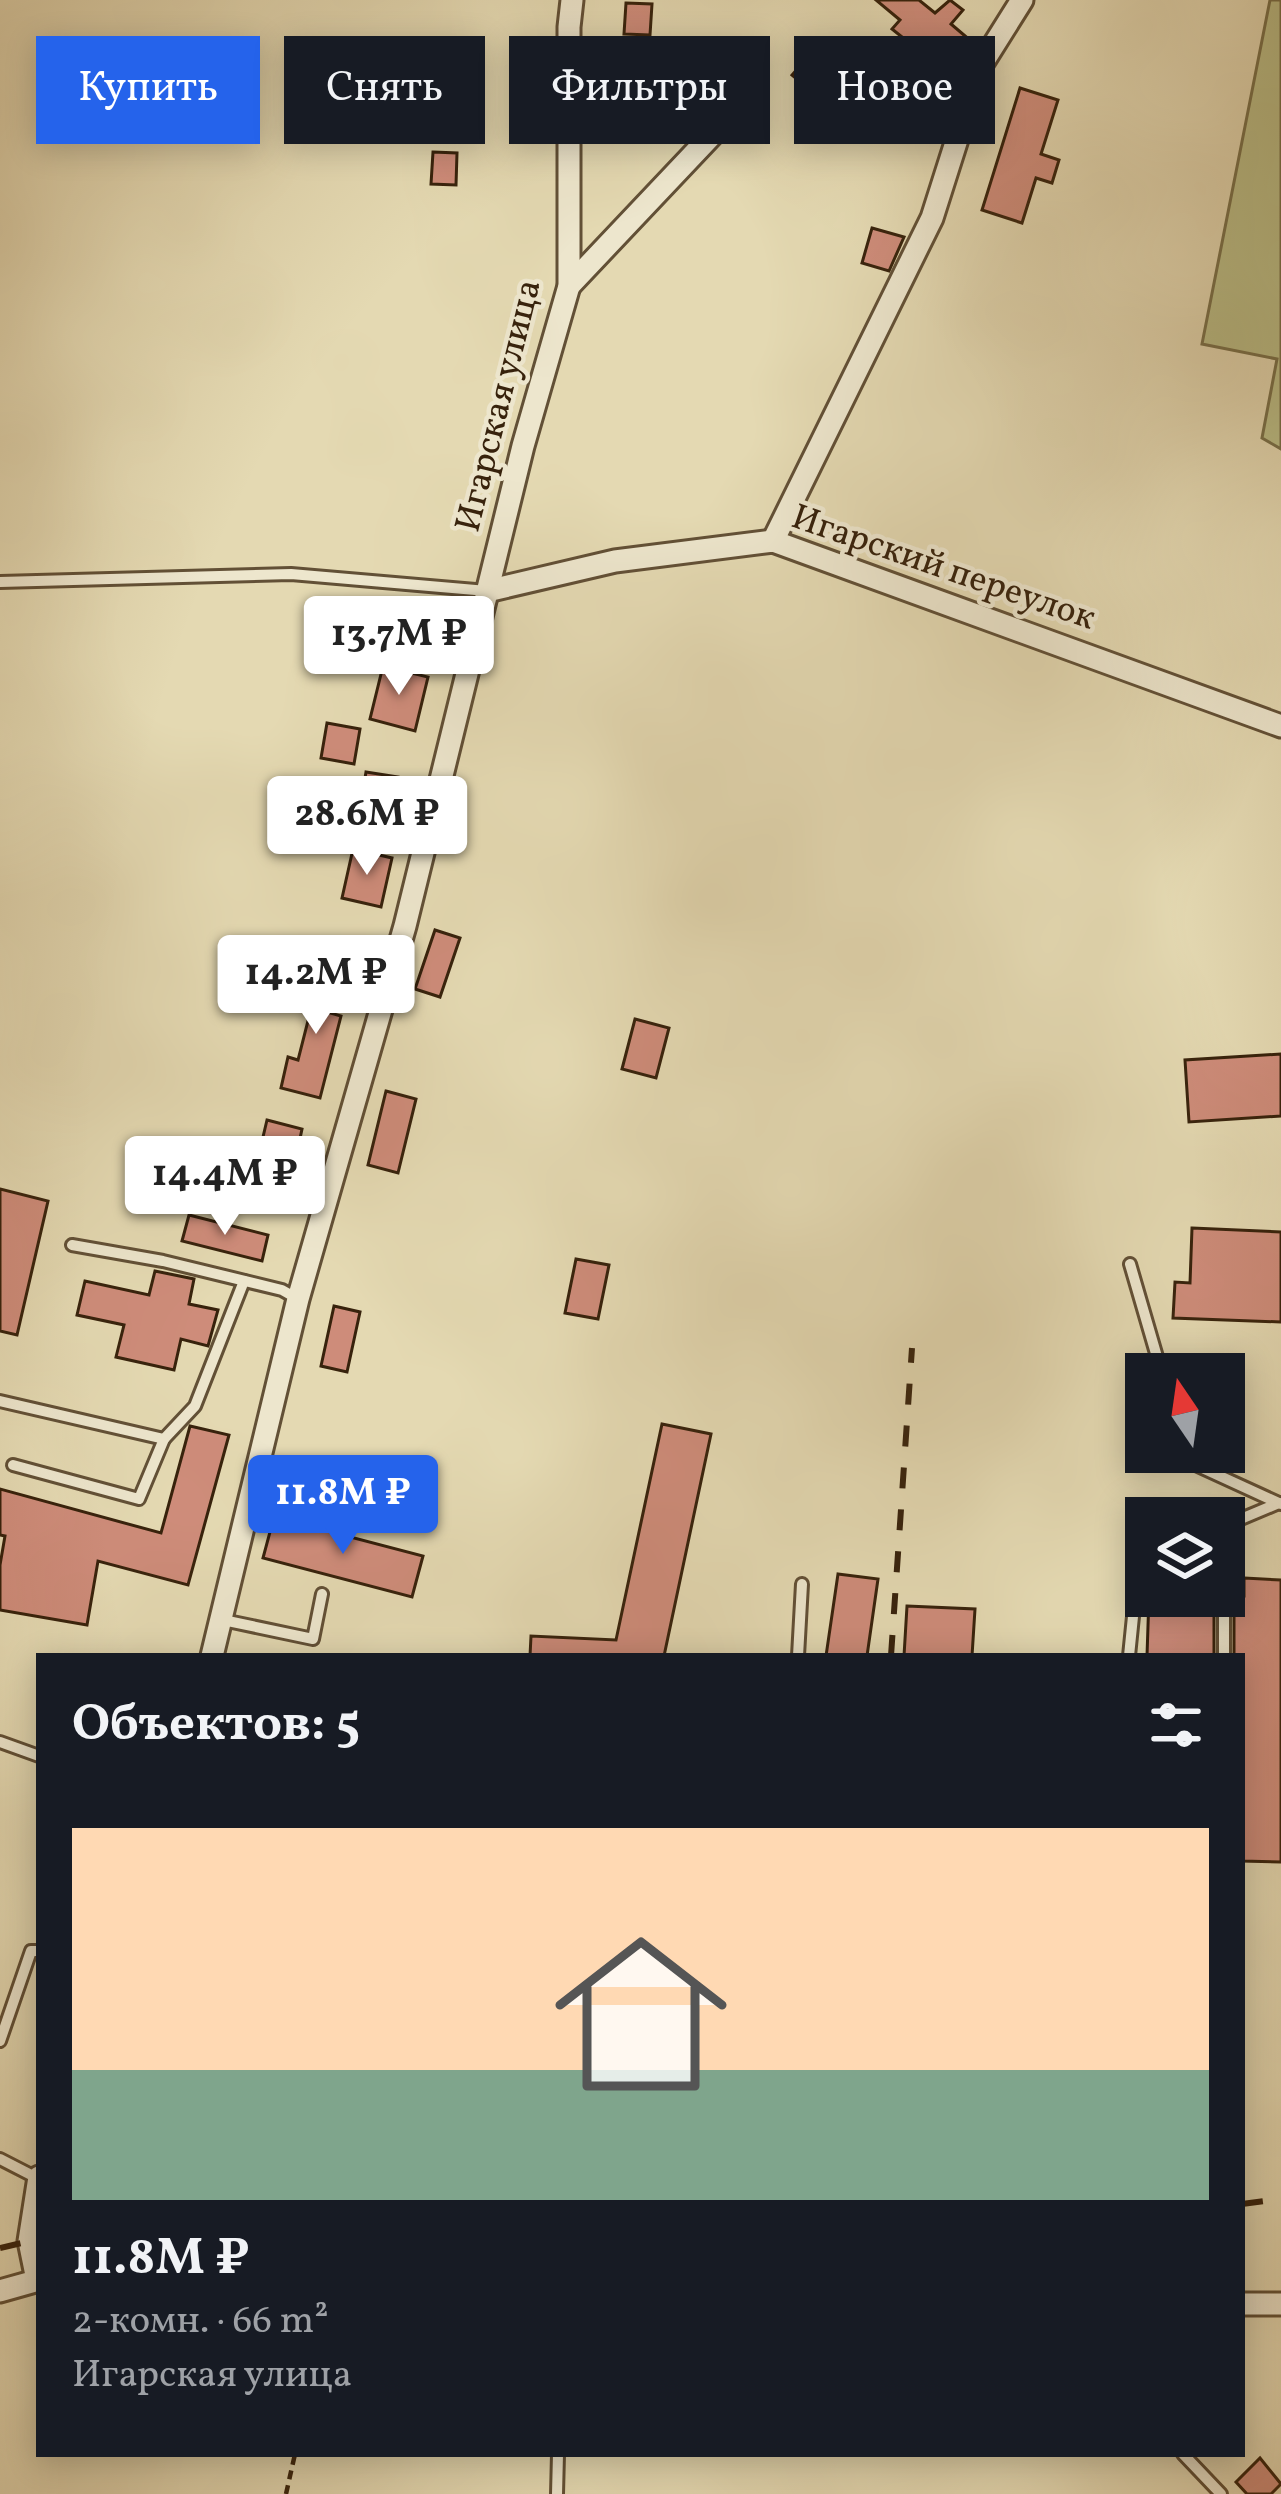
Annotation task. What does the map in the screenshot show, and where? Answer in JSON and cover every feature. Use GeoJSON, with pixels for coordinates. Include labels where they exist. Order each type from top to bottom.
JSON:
{"type":"FeatureCollection","features":[{"type":"Feature","properties":{"kind":"street"},"geometry":{"type":"LineString","coordinates":[[557,0],[568,27]]}},
{"type":"Feature","properties":{"kind":"street","name":"Игарская улица"},"geometry":{"type":"LineString","coordinates":[[213,1653],[298,1299],[405,926],[523,446],[569,286],[568,27],[572,0]]}},
{"type":"Feature","properties":{"kind":"street"},"geometry":{"type":"LineString","coordinates":[[773,541],[932,218],[980,68],[1022,0]]}},
{"type":"Feature","properties":{"kind":"street"},"geometry":{"type":"LineString","coordinates":[[569,286],[703,144]]}},
{"type":"Feature","properties":{"kind":"street","name":"Игарский переулок"},"geometry":{"type":"LineString","coordinates":[[487,591],[616,561],[773,541],[1281,726]]}},
{"type":"Feature","properties":{"kind":"street"},"geometry":{"type":"LineString","coordinates":[[36,2197],[29,2241],[36,2271]]}},
{"type":"Feature","properties":{"kind":"street"},"geometry":{"type":"LineString","coordinates":[[0,2291],[36,2281]]}},
{"type":"Feature","properties":{"kind":"street"},"geometry":{"type":"LineString","coordinates":[[1245,2304],[1281,2304]]}},
{"type":"Feature","properties":{"kind":"lane","name":"Игарский переулок"},"geometry":{"type":"LineString","coordinates":[[0,582],[291,574],[487,591]]}},
{"type":"Feature","properties":{"kind":"lane"},"geometry":{"type":"LineString","coordinates":[[72,1245],[163,1261],[282,1290],[298,1299]]}},
{"type":"Feature","properties":{"kind":"lane"},"geometry":{"type":"LineString","coordinates":[[1130,1264],[1156,1353]]}},
{"type":"Feature","properties":{"kind":"lane"},"geometry":{"type":"LineString","coordinates":[[13,1466],[139,1499],[164,1439],[195,1406],[244,1281]]}},
{"type":"Feature","properties":{"kind":"lane"},"geometry":{"type":"LineString","coordinates":[[0,1401],[164,1439]]}},
{"type":"Feature","properties":{"kind":"lane"},"geometry":{"type":"LineString","coordinates":[[1212,1473],[1280,1504]]}},
{"type":"Feature","properties":{"kind":"lane"},"geometry":{"type":"LineString","coordinates":[[1245,1518],[1280,1504]]}},
{"type":"Feature","properties":{"kind":"lane"},"geometry":{"type":"LineString","coordinates":[[798,1653],[802,1583]]}},
{"type":"Feature","properties":{"kind":"lane"},"geometry":{"type":"LineString","coordinates":[[223,1620],[313,1640],[322,1594]]}},
{"type":"Feature","properties":{"kind":"lane"},"geometry":{"type":"LineString","coordinates":[[1129,1653],[1133,1617]]}},
{"type":"Feature","properties":{"kind":"lane"},"geometry":{"type":"LineString","coordinates":[[1224,1617],[1224,1653]]}},
{"type":"Feature","properties":{"kind":"lane"},"geometry":{"type":"LineString","coordinates":[[0,1742],[36,1755]]}},
{"type":"Feature","properties":{"kind":"lane"},"geometry":{"type":"LineString","coordinates":[[0,2041],[31,1951],[36,1951]]}},
{"type":"Feature","properties":{"kind":"lane"},"geometry":{"type":"LineString","coordinates":[[0,2159],[36,2177]]}},
{"type":"Feature","properties":{"kind":"lane"},"geometry":{"type":"LineString","coordinates":[[557,2494],[558,2457]]}},
{"type":"Feature","properties":{"kind":"lane"},"geometry":{"type":"LineString","coordinates":[[1186,2457],[1221,2494]]}},
{"type":"Feature","properties":{"kind":"path"},"geometry":{"type":"LineString","coordinates":[[286,2494],[294,2457]]}},
{"type":"Feature","properties":{"kind":"green space"},"geometry":{"type":"Polygon","coordinates":[[[1270,0],[1281,0],[1281,449],[1262,438],[1277,359],[1202,344],[1270,0]]]}},
{"type":"Feature","properties":{"kind":"building"},"geometry":{"type":"Polygon","coordinates":[[[876,0],[919,0],[935,13],[950,0],[963,10],[951,24],[965,36],[901,36],[892,29],[900,20],[876,0]]]}},
{"type":"Feature","properties":{"kind":"building"},"geometry":{"type":"Polygon","coordinates":[[[626,3],[652,4],[650,35],[624,34],[626,3]]]}},
{"type":"Feature","properties":{"kind":"building"},"geometry":{"type":"Polygon","coordinates":[[[1020,88],[1058,100],[1041,154],[1059,160],[1052,183],[1036,178],[1022,223],[982,210],[1020,88]]]}},
{"type":"Feature","properties":{"kind":"building"},"geometry":{"type":"Polygon","coordinates":[[[433,152],[457,153],[456,185],[431,184],[433,152]]]}},
{"type":"Feature","properties":{"kind":"building"},"geometry":{"type":"Polygon","coordinates":[[[872,228],[904,237],[889,271],[862,263],[872,228]]]}},
{"type":"Feature","properties":{"kind":"building"},"geometry":{"type":"Polygon","coordinates":[[[383,666],[428,677],[415,731],[370,719],[383,666]]]}},
{"type":"Feature","properties":{"kind":"building"},"geometry":{"type":"Polygon","coordinates":[[[327,723],[360,729],[354,764],[321,758],[327,723]]]}},
{"type":"Feature","properties":{"kind":"building"},"geometry":{"type":"Polygon","coordinates":[[[366,772],[398,777],[391,821],[359,816],[366,772]]]}},
{"type":"Feature","properties":{"kind":"building"},"geometry":{"type":"Polygon","coordinates":[[[353,849],[392,858],[381,907],[342,898],[353,849]]]}},
{"type":"Feature","properties":{"kind":"building"},"geometry":{"type":"Polygon","coordinates":[[[435,930],[460,938],[440,997],[415,989],[435,930]]]}},
{"type":"Feature","properties":{"kind":"building"},"geometry":{"type":"Polygon","coordinates":[[[325,954],[343,960],[327,1012],[341,1016],[320,1098],[281,1088],[288,1057],[298,1060],[325,954]]]}},
{"type":"Feature","properties":{"kind":"building"},"geometry":{"type":"Polygon","coordinates":[[[635,1019],[669,1028],[656,1078],[622,1069],[635,1019]]]}},
{"type":"Feature","properties":{"kind":"building"},"geometry":{"type":"Polygon","coordinates":[[[1281,1054],[1281,1116],[1189,1122],[1185,1060],[1281,1054]]]}},
{"type":"Feature","properties":{"kind":"building"},"geometry":{"type":"Polygon","coordinates":[[[386,1091],[416,1099],[398,1173],[368,1165],[386,1091]]]}},
{"type":"Feature","properties":{"kind":"building"},"geometry":{"type":"Polygon","coordinates":[[[267,1120],[302,1129],[295,1162],[259,1154],[267,1120]]]}},
{"type":"Feature","properties":{"kind":"building"},"geometry":{"type":"Polygon","coordinates":[[[0,1189],[48,1201],[17,1335],[0,1331],[0,1189]]]}},
{"type":"Feature","properties":{"kind":"building"},"geometry":{"type":"Polygon","coordinates":[[[189,1215],[268,1235],[262,1261],[182,1241],[189,1215]]]}},
{"type":"Feature","properties":{"kind":"building"},"geometry":{"type":"Polygon","coordinates":[[[1192,1228],[1281,1232],[1281,1322],[1173,1318],[1175,1282],[1190,1283],[1192,1228]]]}},
{"type":"Feature","properties":{"kind":"building"},"geometry":{"type":"Polygon","coordinates":[[[576,1259],[609,1265],[598,1319],[565,1313],[576,1259]]]}},
{"type":"Feature","properties":{"kind":"building"},"geometry":{"type":"Polygon","coordinates":[[[155,1271],[194,1279],[189,1304],[218,1310],[208,1346],[181,1339],[174,1370],[116,1357],[124,1325],[77,1315],[85,1281],[149,1295],[155,1271]]]}},
{"type":"Feature","properties":{"kind":"building"},"geometry":{"type":"Polygon","coordinates":[[[334,1306],[360,1312],[347,1372],[321,1366],[334,1306]]]}},
{"type":"Feature","properties":{"kind":"building"},"geometry":{"type":"Polygon","coordinates":[[[662,1424],[711,1434],[665,1653],[530,1653],[531,1636],[616,1640],[662,1424]]]}},
{"type":"Feature","properties":{"kind":"building"},"geometry":{"type":"Polygon","coordinates":[[[190,1426],[229,1435],[188,1585],[98,1561],[87,1625],[0,1610],[5,1536],[0,1535],[0,1489],[161,1533],[190,1426]]]}},
{"type":"Feature","properties":{"kind":"building"},"geometry":{"type":"Polygon","coordinates":[[[274,1517],[423,1556],[412,1597],[263,1558],[274,1517]]]}},
{"type":"Feature","properties":{"kind":"building"},"geometry":{"type":"Polygon","coordinates":[[[838,1574],[878,1579],[867,1653],[826,1653],[838,1574]]]}},
{"type":"Feature","properties":{"kind":"building"},"geometry":{"type":"Polygon","coordinates":[[[1245,1578],[1281,1580],[1281,1862],[1245,1861],[1245,1653],[1234,1653],[1234,1617],[1245,1617],[1245,1578]]]}},
{"type":"Feature","properties":{"kind":"building"},"geometry":{"type":"Polygon","coordinates":[[[907,1606],[975,1609],[972,1653],[904,1653],[907,1606]]]}},
{"type":"Feature","properties":{"kind":"building"},"geometry":{"type":"Polygon","coordinates":[[[1148,1617],[1214,1617],[1214,1653],[1147,1653],[1148,1617]]]}},
{"type":"Feature","properties":{"kind":"building"},"geometry":{"type":"Polygon","coordinates":[[[1260,2458],[1281,2484],[1271,2494],[1247,2494],[1236,2482],[1260,2458]]]}},
{"type":"Feature","properties":{"kind":"railway"},"geometry":{"type":"LineString","coordinates":[[891,1653],[912,1348]]}},
{"type":"Feature","properties":{"kind":"railway"},"geometry":{"type":"LineString","coordinates":[[1245,2204],[1281,2199]]}},
{"type":"Feature","properties":{"kind":"railway"},"geometry":{"type":"LineString","coordinates":[[0,2248],[36,2240]]}}]}
